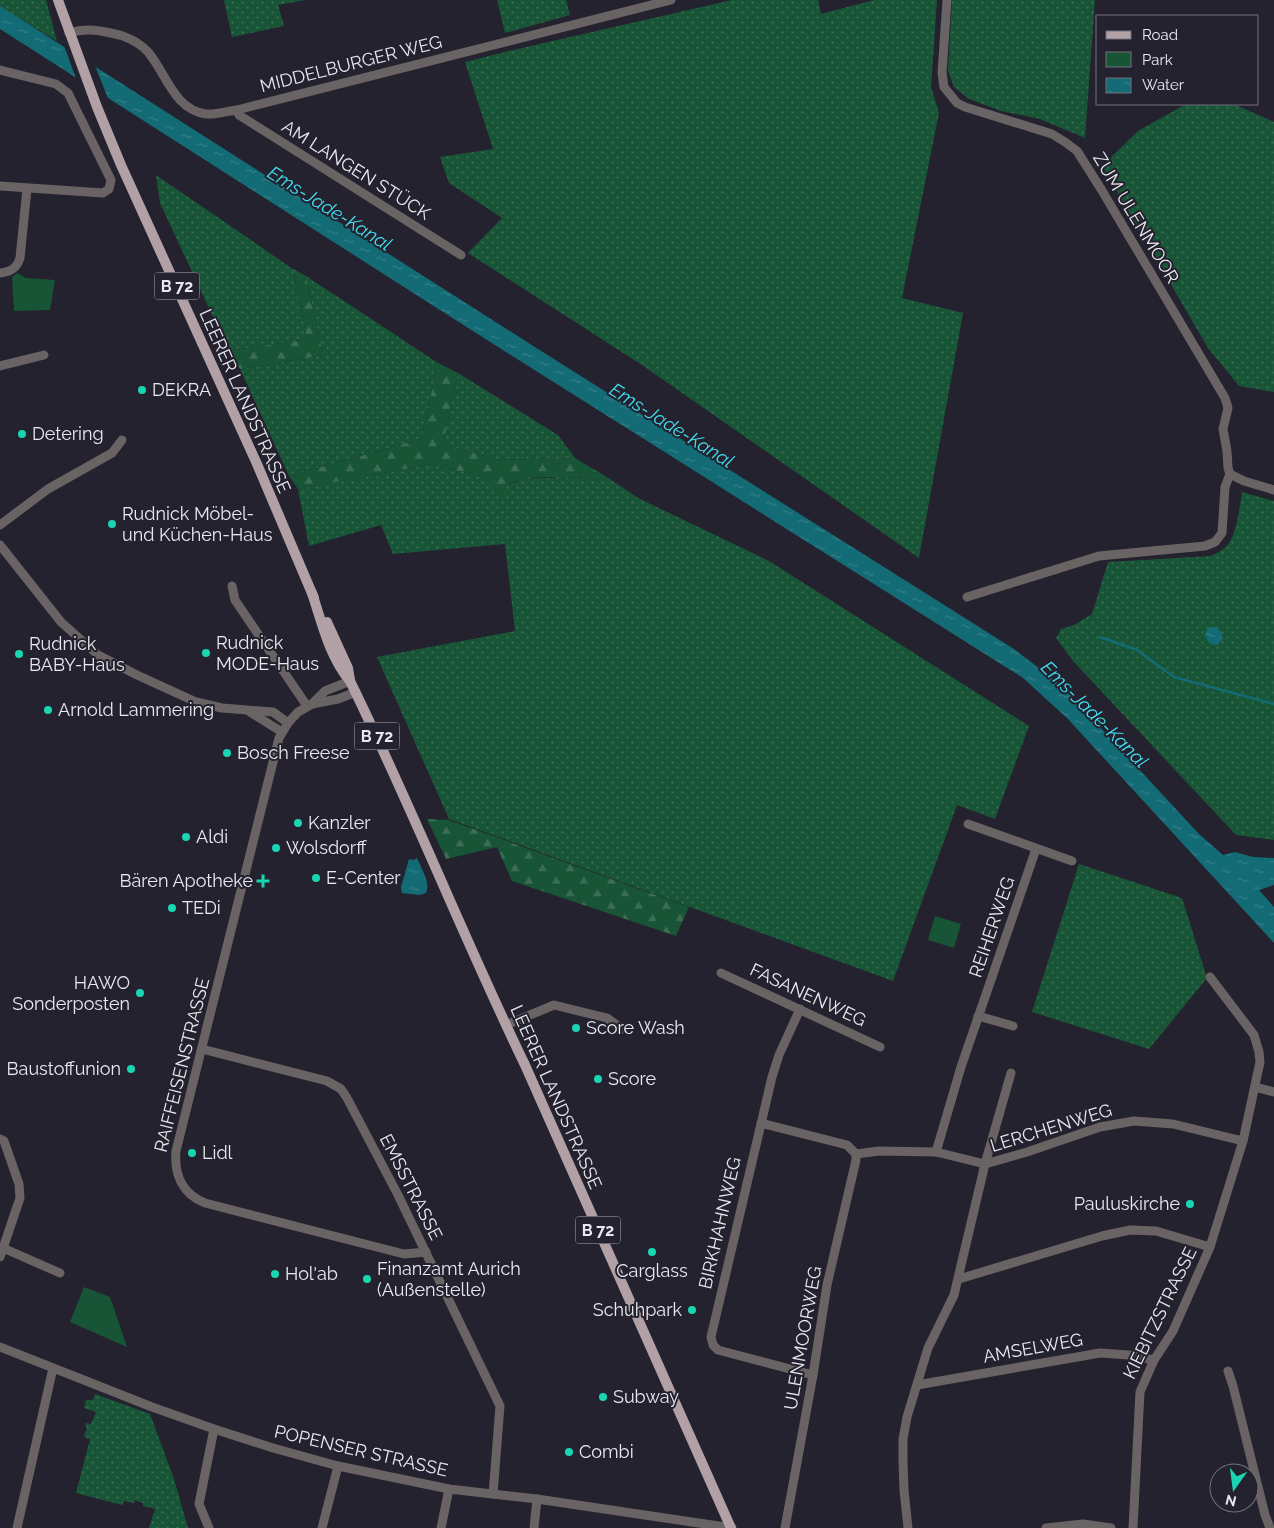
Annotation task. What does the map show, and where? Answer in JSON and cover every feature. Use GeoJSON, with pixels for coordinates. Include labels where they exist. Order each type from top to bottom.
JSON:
{"type":"FeatureCollection","features":[{"type":"Feature","properties":{"kind":"main road","name":"LEERER LANDSTRASSE"},"geometry":{"type":"LineString","coordinates":[[58,0],[97,107],[122,165],[257,464],[312,593],[341,652],[348,668],[350,681],[525,1065],[731,1528]]}},
{"type":"Feature","properties":{"kind":"street","name":"MIDDELBURGER WEG"},"geometry":{"type":"LineString","coordinates":[[70,35],[88,29],[127,38],[147,51],[178,99],[187,107],[206,114],[237,110],[671,0]]}},
{"type":"Feature","properties":{"kind":"street","name":"ZUM ULENMOOR"},"geometry":{"type":"LineString","coordinates":[[947,0],[942,72],[944,87],[957,103],[1052,134],[1077,152],[1225,398],[1228,408],[1223,429],[1230,474]]}},
{"type":"Feature","properties":{"kind":"street"},"geometry":{"type":"LineString","coordinates":[[0,70],[56,84],[68,93],[111,180],[110,189],[103,193],[0,186]]}},
{"type":"Feature","properties":{"kind":"street","name":"AM LANGEN STÜCK"},"geometry":{"type":"LineString","coordinates":[[237,110],[239,115],[461,255]]}},
{"type":"Feature","properties":{"kind":"street"},"geometry":{"type":"LineString","coordinates":[[0,273],[6,273],[14,269],[20,258],[27,188]]}},
{"type":"Feature","properties":{"kind":"street"},"geometry":{"type":"LineString","coordinates":[[0,366],[44,356]]}},
{"type":"Feature","properties":{"kind":"street"},"geometry":{"type":"LineString","coordinates":[[0,525],[48,489],[112,453],[122,440]]}},
{"type":"Feature","properties":{"kind":"street"},"geometry":{"type":"LineString","coordinates":[[967,597],[1099,556],[1205,546],[1216,542],[1222,533],[1225,487],[1230,474],[1244,482],[1274,490]]}},
{"type":"Feature","properties":{"kind":"street"},"geometry":{"type":"LineString","coordinates":[[0,545],[61,622],[98,655],[196,702],[222,708],[273,712],[288,723]]}},
{"type":"Feature","properties":{"kind":"street"},"geometry":{"type":"LineString","coordinates":[[232,586],[234,600],[310,705],[338,699],[356,692]]}},
{"type":"Feature","properties":{"kind":"street","name":"RAIFFEISENSTRASSE"},"geometry":{"type":"LineString","coordinates":[[350,681],[325,692],[310,705],[298,712],[282,732],[276,749],[261,816],[247,864],[176,1151],[175,1169],[178,1178],[189,1194],[205,1203],[404,1254],[426,1252]]}},
{"type":"Feature","properties":{"kind":"street"},"geometry":{"type":"LineString","coordinates":[[248,711],[282,732]]}},
{"type":"Feature","properties":{"kind":"street"},"geometry":{"type":"LineString","coordinates":[[968,824],[1072,861]]}},
{"type":"Feature","properties":{"kind":"street","name":"REIHERWEG"},"geometry":{"type":"LineString","coordinates":[[936,1152],[952,1094],[1036,849]]}},
{"type":"Feature","properties":{"kind":"street","name":"FASANENWEG"},"geometry":{"type":"LineString","coordinates":[[721,973],[880,1047]]}},
{"type":"Feature","properties":{"kind":"street","name":"KIEBITZSTRASSE"},"geometry":{"type":"LineString","coordinates":[[1133,1528],[1140,1392],[1154,1360],[1173,1331],[1210,1247],[1243,1141],[1260,1062],[1260,1052],[1254,1035],[1210,977]]}},
{"type":"Feature","properties":{"kind":"street"},"geometry":{"type":"LineString","coordinates":[[506,1025],[554,1005],[607,1018],[622,1029]]}},
{"type":"Feature","properties":{"kind":"street","name":"BIRKHAHNWEG"},"geometry":{"type":"LineString","coordinates":[[800,1009],[779,1055],[710,1337],[713,1345],[718,1350],[814,1375]]}},
{"type":"Feature","properties":{"kind":"street"},"geometry":{"type":"LineString","coordinates":[[978,1016],[1013,1026]]}},
{"type":"Feature","properties":{"kind":"street","name":"EMSSTRASSE"},"geometry":{"type":"LineString","coordinates":[[202,1049],[327,1081],[341,1089],[347,1098],[392,1183],[500,1406],[493,1494]]}},
{"type":"Feature","properties":{"kind":"street"},"geometry":{"type":"LineString","coordinates":[[908,1528],[904,1490],[903,1439],[907,1417],[928,1348],[954,1295],[959,1279],[985,1164],[1011,1073]]}},
{"type":"Feature","properties":{"kind":"street"},"geometry":{"type":"LineString","coordinates":[[1255,1087],[1274,1092]]}},
{"type":"Feature","properties":{"kind":"street","name":"LERCHENWEG"},"geometry":{"type":"LineString","coordinates":[[985,1164],[1100,1127],[1134,1121],[1173,1124],[1243,1141]]}},
{"type":"Feature","properties":{"kind":"street"},"geometry":{"type":"LineString","coordinates":[[761,1123],[847,1145],[856,1154],[879,1151],[936,1152],[985,1164]]}},
{"type":"Feature","properties":{"kind":"street"},"geometry":{"type":"LineString","coordinates":[[0,1139],[4,1142],[19,1184],[20,1198],[2,1253],[60,1273]]}},
{"type":"Feature","properties":{"kind":"street","name":"ULENMOORWEG"},"geometry":{"type":"LineString","coordinates":[[785,1528],[814,1375],[827,1285],[856,1154]]}},
{"type":"Feature","properties":{"kind":"street"},"geometry":{"type":"LineString","coordinates":[[959,1279],[1093,1239],[1130,1230],[1156,1231],[1210,1247]]}},
{"type":"Feature","properties":{"kind":"street","name":"POPENSER STRASSE"},"geometry":{"type":"LineString","coordinates":[[0,1347],[214,1430],[338,1466],[449,1489],[537,1499],[731,1528]]}},
{"type":"Feature","properties":{"kind":"street","name":"AMSELWEG"},"geometry":{"type":"LineString","coordinates":[[918,1385],[1100,1353],[1129,1355],[1154,1360]]}},
{"type":"Feature","properties":{"kind":"street"},"geometry":{"type":"LineString","coordinates":[[17,1528],[53,1368]]}},
{"type":"Feature","properties":{"kind":"street"},"geometry":{"type":"LineString","coordinates":[[1228,1371],[1265,1515],[1272,1528]]}},
{"type":"Feature","properties":{"kind":"street"},"geometry":{"type":"LineString","coordinates":[[209,1528],[200,1504],[214,1430]]}},
{"type":"Feature","properties":{"kind":"street"},"geometry":{"type":"LineString","coordinates":[[322,1528],[338,1466]]}},
{"type":"Feature","properties":{"kind":"street"},"geometry":{"type":"LineString","coordinates":[[441,1528],[449,1489]]}},
{"type":"Feature","properties":{"kind":"street"},"geometry":{"type":"LineString","coordinates":[[534,1528],[537,1499]]}},
{"type":"Feature","properties":{"kind":"street"},"geometry":{"type":"LineString","coordinates":[[1046,1528],[1083,1524],[1111,1528]]}},
{"type":"Feature","properties":{"kind":"green space"},"geometry":{"type":"Polygon","coordinates":[[[0,0],[46,0],[57,41],[0,7],[0,0]]]}},
{"type":"Feature","properties":{"kind":"green space"},"geometry":{"type":"Polygon","coordinates":[[[224,0],[305,0],[278,5],[284,26],[232,37],[224,0]]]}},
{"type":"Feature","properties":{"kind":"green space"},"geometry":{"type":"Polygon","coordinates":[[[497,0],[566,0],[570,15],[505,33],[497,0]]]}},
{"type":"Feature","properties":{"kind":"green space"},"geometry":{"type":"Polygon","coordinates":[[[732,0],[818,0],[821,14],[874,0],[937,0],[931,87],[939,113],[902,298],[963,313],[919,558],[642,365],[468,253],[502,218],[449,183],[440,157],[493,149],[465,62],[732,0]]]}},
{"type":"Feature","properties":{"kind":"green space"},"geometry":{"type":"Polygon","coordinates":[[[952,0],[1095,0],[1085,138],[1040,119],[1001,111],[969,99],[954,87],[948,71],[952,0]]]}},
{"type":"Feature","properties":{"kind":"green space"},"geometry":{"type":"Polygon","coordinates":[[[1184,105],[1233,105],[1274,122],[1274,392],[1239,386],[1208,348],[1102,166],[1138,131],[1184,105]]]}},
{"type":"Feature","properties":{"kind":"green space"},"geometry":{"type":"Polygon","coordinates":[[[156,175],[293,269],[307,339],[229,351],[160,203],[156,175]]]}},
{"type":"Feature","properties":{"kind":"green space"},"geometry":{"type":"Polygon","coordinates":[[[293,269],[306,276],[323,355],[240,369],[229,351],[307,339],[293,269]]]}},
{"type":"Feature","properties":{"kind":"green space"},"geometry":{"type":"Polygon","coordinates":[[[17,273],[26,278],[55,280],[50,310],[14,311],[12,277],[17,273]]]}},
{"type":"Feature","properties":{"kind":"green space"},"geometry":{"type":"Polygon","coordinates":[[[306,276],[438,363],[421,439],[289,476],[240,369],[323,355],[306,276]]]}},
{"type":"Feature","properties":{"kind":"green space"},"geometry":{"type":"Polygon","coordinates":[[[438,363],[458,373],[443,444],[498,460],[575,458],[610,479],[530,478],[508,485],[500,501],[488,478],[431,464],[298,489],[289,476],[421,439],[438,363]]]}},
{"type":"Feature","properties":{"kind":"green space"},"geometry":{"type":"Polygon","coordinates":[[[458,373],[558,435],[575,458],[498,460],[443,444],[458,373]]]}},
{"type":"Feature","properties":{"kind":"green space"},"geometry":{"type":"Polygon","coordinates":[[[431,464],[508,485],[523,479],[562,477],[610,479],[638,498],[769,561],[1029,726],[995,819],[957,805],[893,981],[449,819],[377,657],[515,631],[505,544],[393,554],[381,525],[309,546],[298,489],[431,464]]]}},
{"type":"Feature","properties":{"kind":"green space"},"geometry":{"type":"Polygon","coordinates":[[[1242,492],[1274,501],[1274,840],[1236,835],[1073,661],[1056,638],[1061,629],[1074,625],[1092,614],[1108,562],[1211,556],[1225,548],[1229,544],[1235,530],[1242,492]]]}},
{"type":"Feature","properties":{"kind":"green space"},"geometry":{"type":"Polygon","coordinates":[[[427,819],[449,820],[689,907],[676,936],[512,881],[497,847],[446,859],[427,819]]]}},
{"type":"Feature","properties":{"kind":"green space"},"geometry":{"type":"Polygon","coordinates":[[[1079,864],[1182,898],[1207,978],[1149,1049],[1032,1012],[1079,864]]]}},
{"type":"Feature","properties":{"kind":"green space"},"geometry":{"type":"Polygon","coordinates":[[[935,916],[961,924],[954,948],[928,940],[935,916]]]}},
{"type":"Feature","properties":{"kind":"green space"},"geometry":{"type":"Polygon","coordinates":[[[84,1287],[110,1297],[127,1347],[70,1322],[84,1287]]]}},
{"type":"Feature","properties":{"kind":"green space"},"geometry":{"type":"Polygon","coordinates":[[[95,1394],[150,1414],[174,1479],[188,1528],[149,1528],[155,1509],[143,1506],[143,1503],[135,1500],[134,1503],[124,1501],[122,1505],[76,1493],[90,1439],[84,1437],[87,1427],[85,1427],[86,1423],[91,1424],[96,1412],[84,1408],[86,1400],[93,1400],[95,1394]]]}},
{"type":"Feature","properties":{"kind":"water"},"geometry":{"type":"Polygon","coordinates":[[[0,6],[538,349],[1014,649],[1061,685],[1199,834],[1223,855],[1235,852],[1253,857],[1274,858],[1274,885],[1259,890],[1274,907],[1274,943],[1067,718],[1023,678],[487,340],[0,29],[0,6]]]}},
{"type":"Feature","properties":{"kind":"water"},"geometry":{"type":"Polygon","coordinates":[[[1209,627],[1216,627],[1221,632],[1223,639],[1217,645],[1210,643],[1207,639],[1205,634],[1209,627]]]}},
{"type":"Feature","properties":{"kind":"water"},"geometry":{"type":"Polygon","coordinates":[[[417,858],[426,880],[426,893],[419,895],[402,893],[401,887],[409,859],[414,860],[417,858]]]}},
{"type":"Feature","properties":{"kind":"pier"},"geometry":{"type":"Polygon","coordinates":[[[63,43],[94,63],[109,101],[77,81],[63,43]]]}},
{"type":"Feature","properties":{"kind":"waterway"},"geometry":{"type":"LineString","coordinates":[[1100,637],[1137,650],[1174,677],[1274,704]]}},
{"type":"Feature","properties":{"kind":"place","name":"DEKRA"},"geometry":{"type":"Point","coordinates":[142,390]}},
{"type":"Feature","properties":{"kind":"place","name":"Detering"},"geometry":{"type":"Point","coordinates":[22,434]}},
{"type":"Feature","properties":{"kind":"place","name":"Rudnick Möbel- und Küchen-Haus"},"geometry":{"type":"Point","coordinates":[112,524]}},
{"type":"Feature","properties":{"kind":"place","name":"Rudnick MODE-Haus"},"geometry":{"type":"Point","coordinates":[206,653]}},
{"type":"Feature","properties":{"kind":"place","name":"Rudnick BABY-Haus"},"geometry":{"type":"Point","coordinates":[19,654]}},
{"type":"Feature","properties":{"kind":"place","name":"Arnold Lammering"},"geometry":{"type":"Point","coordinates":[48,710]}},
{"type":"Feature","properties":{"kind":"place","name":"Bosch Freese"},"geometry":{"type":"Point","coordinates":[227,753]}},
{"type":"Feature","properties":{"kind":"place","name":"Kanzler"},"geometry":{"type":"Point","coordinates":[298,823]}},
{"type":"Feature","properties":{"kind":"place","name":"Aldi"},"geometry":{"type":"Point","coordinates":[186,837]}},
{"type":"Feature","properties":{"kind":"place","name":"Wolsdorff"},"geometry":{"type":"Point","coordinates":[276,848]}},
{"type":"Feature","properties":{"kind":"place","name":"E-Center"},"geometry":{"type":"Point","coordinates":[316,878]}},
{"type":"Feature","properties":{"kind":"place","name":"Bären Apotheke"},"geometry":{"type":"Point","coordinates":[263,881]}},
{"type":"Feature","properties":{"kind":"place","name":"TEDi"},"geometry":{"type":"Point","coordinates":[172,908]}},
{"type":"Feature","properties":{"kind":"place","name":"HAWO Sonderposten"},"geometry":{"type":"Point","coordinates":[140,993]}},
{"type":"Feature","properties":{"kind":"place","name":"Score Wash"},"geometry":{"type":"Point","coordinates":[576,1028]}},
{"type":"Feature","properties":{"kind":"place","name":"Baustoffunion"},"geometry":{"type":"Point","coordinates":[131,1069]}},
{"type":"Feature","properties":{"kind":"place","name":"Score"},"geometry":{"type":"Point","coordinates":[598,1079]}},
{"type":"Feature","properties":{"kind":"place","name":"Lidl"},"geometry":{"type":"Point","coordinates":[192,1153]}},
{"type":"Feature","properties":{"kind":"place","name":"Pauluskirche"},"geometry":{"type":"Point","coordinates":[1190,1204]}},
{"type":"Feature","properties":{"kind":"place","name":"Carglass"},"geometry":{"type":"Point","coordinates":[652,1252]}},
{"type":"Feature","properties":{"kind":"place","name":"Hol'ab"},"geometry":{"type":"Point","coordinates":[275,1274]}},
{"type":"Feature","properties":{"kind":"place","name":"Finanzamt Aurich (Außenstelle)"},"geometry":{"type":"Point","coordinates":[367,1279]}},
{"type":"Feature","properties":{"kind":"place","name":"Schuhpark"},"geometry":{"type":"Point","coordinates":[692,1310]}},
{"type":"Feature","properties":{"kind":"place","name":"Subway"},"geometry":{"type":"Point","coordinates":[603,1397]}},
{"type":"Feature","properties":{"kind":"place","name":"Combi"},"geometry":{"type":"Point","coordinates":[569,1452]}},
{"type":"Feature","properties":{"kind":"water label","name":"Ems-Jade-Kanal"},"geometry":{"type":"Point","coordinates":[330,208]}},
{"type":"Feature","properties":{"kind":"water label","name":"Ems-Jade-Kanal"},"geometry":{"type":"Point","coordinates":[672,425]}},
{"type":"Feature","properties":{"kind":"water label","name":"Ems-Jade-Kanal"},"geometry":{"type":"Point","coordinates":[1095,714]}}]}
